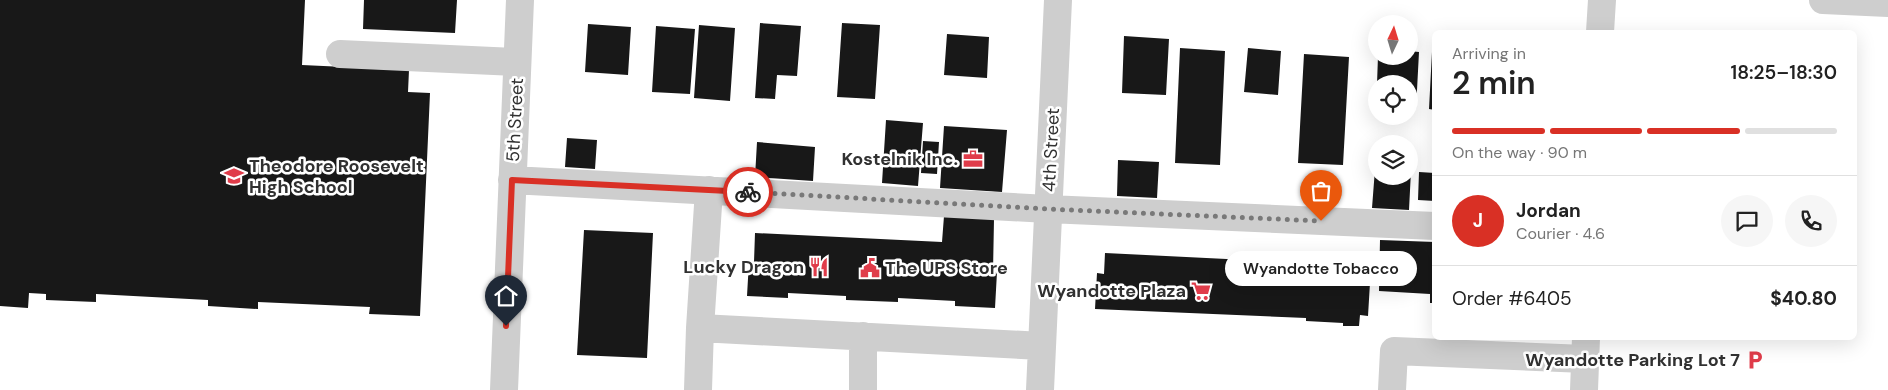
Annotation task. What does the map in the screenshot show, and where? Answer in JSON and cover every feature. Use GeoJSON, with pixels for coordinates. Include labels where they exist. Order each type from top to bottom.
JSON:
{"type":"FeatureCollection","features":[{"type":"Feature","properties":{"kind":"street","name":"5th Street"},"geometry":{"type":"LineString","coordinates":[[504,390],[520,0]]}},
{"type":"Feature","properties":{"kind":"street","name":"4th Street"},"geometry":{"type":"LineString","coordinates":[[1040,390],[1058,0]]}},
{"type":"Feature","properties":{"kind":"street"},"geometry":{"type":"LineString","coordinates":[[1600,30],[1602,0]]}},
{"type":"Feature","properties":{"kind":"street"},"geometry":{"type":"LineString","coordinates":[[1823,0],[1888,3]]}},
{"type":"Feature","properties":{"kind":"street"},"geometry":{"type":"LineString","coordinates":[[340,54],[517,62]]}},
{"type":"Feature","properties":{"kind":"street"},"geometry":{"type":"LineString","coordinates":[[512,180],[1048,209],[1432,226]]}},
{"type":"Feature","properties":{"kind":"street"},"geometry":{"type":"LineString","coordinates":[[698,390],[709,190]]}},
{"type":"Feature","properties":{"kind":"street"},"geometry":{"type":"LineString","coordinates":[[700,328],[1042,346]]}},
{"type":"Feature","properties":{"kind":"street"},"geometry":{"type":"LineString","coordinates":[[863,336],[863,390]]}},
{"type":"Feature","properties":{"kind":"street"},"geometry":{"type":"LineString","coordinates":[[1392,390],[1394,351],[1586,348],[1584,390]]}},
{"type":"Feature","properties":{"kind":"building","name":"Theodore Roosevelt High School"},"geometry":{"type":"Polygon","coordinates":[[[0,0],[305,0],[302,65],[409,70],[408,92],[430,93],[420,316],[369,314],[370,307],[258,302],[258,309],[208,306],[208,300],[96,294],[96,302],[46,300],[46,294],[29,293],[28,308],[0,306],[0,0]]]}},
{"type":"Feature","properties":{"kind":"building"},"geometry":{"type":"Polygon","coordinates":[[[364,0],[457,0],[455,33],[363,29],[364,0]]]}},
{"type":"Feature","properties":{"kind":"building"},"geometry":{"type":"Polygon","coordinates":[[[760,23],[801,26],[797,76],[777,75],[775,99],[755,98],[760,23]]]}},
{"type":"Feature","properties":{"kind":"building"},"geometry":{"type":"Polygon","coordinates":[[[842,23],[880,25],[875,99],[837,97],[842,23]]]}},
{"type":"Feature","properties":{"kind":"building"},"geometry":{"type":"Polygon","coordinates":[[[588,24],[631,27],[628,75],[585,72],[588,24]]]}},
{"type":"Feature","properties":{"kind":"building"},"geometry":{"type":"Polygon","coordinates":[[[699,25],[735,28],[730,101],[694,98],[699,25]]]}},
{"type":"Feature","properties":{"kind":"building"},"geometry":{"type":"Polygon","coordinates":[[[656,26],[695,29],[690,94],[652,92],[656,26]]]}},
{"type":"Feature","properties":{"kind":"building"},"geometry":{"type":"Polygon","coordinates":[[[947,34],[989,37],[987,78],[944,75],[947,34]]]}},
{"type":"Feature","properties":{"kind":"building"},"geometry":{"type":"Polygon","coordinates":[[[1124,36],[1169,39],[1166,95],[1122,93],[1124,36]]]}},
{"type":"Feature","properties":{"kind":"building"},"geometry":{"type":"Polygon","coordinates":[[[1180,48],[1225,51],[1220,165],[1175,163],[1180,48]]]}},
{"type":"Feature","properties":{"kind":"building"},"geometry":{"type":"Polygon","coordinates":[[[1248,48],[1281,51],[1278,95],[1244,92],[1248,48]]]}},
{"type":"Feature","properties":{"kind":"building"},"geometry":{"type":"Polygon","coordinates":[[[1419,52],[1418,75],[1377,75],[1378,65],[1418,65],[1419,52]]]}},
{"type":"Feature","properties":{"kind":"building"},"geometry":{"type":"Polygon","coordinates":[[[1432,52],[1432,110],[1429,109],[1432,52]]]}},
{"type":"Feature","properties":{"kind":"building"},"geometry":{"type":"Polygon","coordinates":[[[1304,54],[1349,57],[1343,165],[1298,163],[1304,54]]]}},
{"type":"Feature","properties":{"kind":"building"},"geometry":{"type":"Polygon","coordinates":[[[886,120],[923,123],[918,186],[882,183],[886,120]]]}},
{"type":"Feature","properties":{"kind":"building","name":"Kostelnik Inc."},"geometry":{"type":"Polygon","coordinates":[[[944,126],[1007,130],[1002,192],[940,188],[944,126]]]}},
{"type":"Feature","properties":{"kind":"building"},"geometry":{"type":"Polygon","coordinates":[[[567,138],[597,140],[595,169],[565,167],[567,138]]]}},
{"type":"Feature","properties":{"kind":"building"},"geometry":{"type":"Polygon","coordinates":[[[923,141],[939,142],[937,174],[921,173],[923,141]]]}},
{"type":"Feature","properties":{"kind":"building"},"geometry":{"type":"Polygon","coordinates":[[[757,142],[815,147],[813,181],[755,177],[757,142]]]}},
{"type":"Feature","properties":{"kind":"building"},"geometry":{"type":"Polygon","coordinates":[[[1118,160],[1159,162],[1157,198],[1117,196],[1118,160]]]}},
{"type":"Feature","properties":{"kind":"building"},"geometry":{"type":"Polygon","coordinates":[[[1419,172],[1432,173],[1432,201],[1418,200],[1419,172]]]}},
{"type":"Feature","properties":{"kind":"building"},"geometry":{"type":"Polygon","coordinates":[[[1374,185],[1410,185],[1409,210],[1372,208],[1374,185]]]}},
{"type":"Feature","properties":{"kind":"building"},"geometry":{"type":"Polygon","coordinates":[[[944,216],[994,219],[993,272],[997,272],[995,308],[955,306],[955,301],[898,298],[898,302],[846,300],[846,296],[788,293],[788,298],[747,296],[749,261],[754,262],[755,233],[942,242],[944,216]]]}},
{"type":"Feature","properties":{"kind":"building"},"geometry":{"type":"Polygon","coordinates":[[[584,230],[653,233],[647,358],[577,355],[584,230]]]}},
{"type":"Feature","properties":{"kind":"building"},"geometry":{"type":"Polygon","coordinates":[[[1380,240],[1432,242],[1432,303],[1430,303],[1430,294],[1379,291],[1380,240]]]}},
{"type":"Feature","properties":{"kind":"building","name":"Wyandotte Plaza"},"geometry":{"type":"Polygon","coordinates":[[[1105,253],[1371,266],[1368,316],[1360,315],[1359,326],[1343,326],[1343,323],[1306,321],[1306,318],[1095,309],[1097,273],[1104,274],[1105,253]]]}},
{"type":"Feature","properties":{"kind":"way so far"},"geometry":{"type":"LineString","coordinates":[[748,192],[1048,209],[1321,221]]}},
{"type":"Feature","properties":{"kind":"place","name":"Kostelnik Inc."},"geometry":{"type":"Point","coordinates":[973,159]}},
{"type":"Feature","properties":{"kind":"place","name":"Theodore Roosevelt High School"},"geometry":{"type":"Point","coordinates":[234,176]}},
{"type":"Feature","properties":{"kind":"place","name":"Wyandotte Tobacco"},"geometry":{"type":"Point","coordinates":[1321,221]}},
{"type":"Feature","properties":{"kind":"place","name":"Lucky Dragon"},"geometry":{"type":"Point","coordinates":[819,267]}},
{"type":"Feature","properties":{"kind":"place","name":"The UPS Store"},"geometry":{"type":"Point","coordinates":[870,268]}},
{"type":"Feature","properties":{"kind":"place","name":"Wyandotte Plaza"},"geometry":{"type":"Point","coordinates":[1201,291]}},
{"type":"Feature","properties":{"kind":"place","name":"Wyandotte Parking Lot 7"},"geometry":{"type":"Point","coordinates":[1755,360]}},
{"type":"Feature","properties":{"kind":"route"},"geometry":{"type":"LineString","coordinates":[[506,326],[512,180],[748,192]]}}]}
